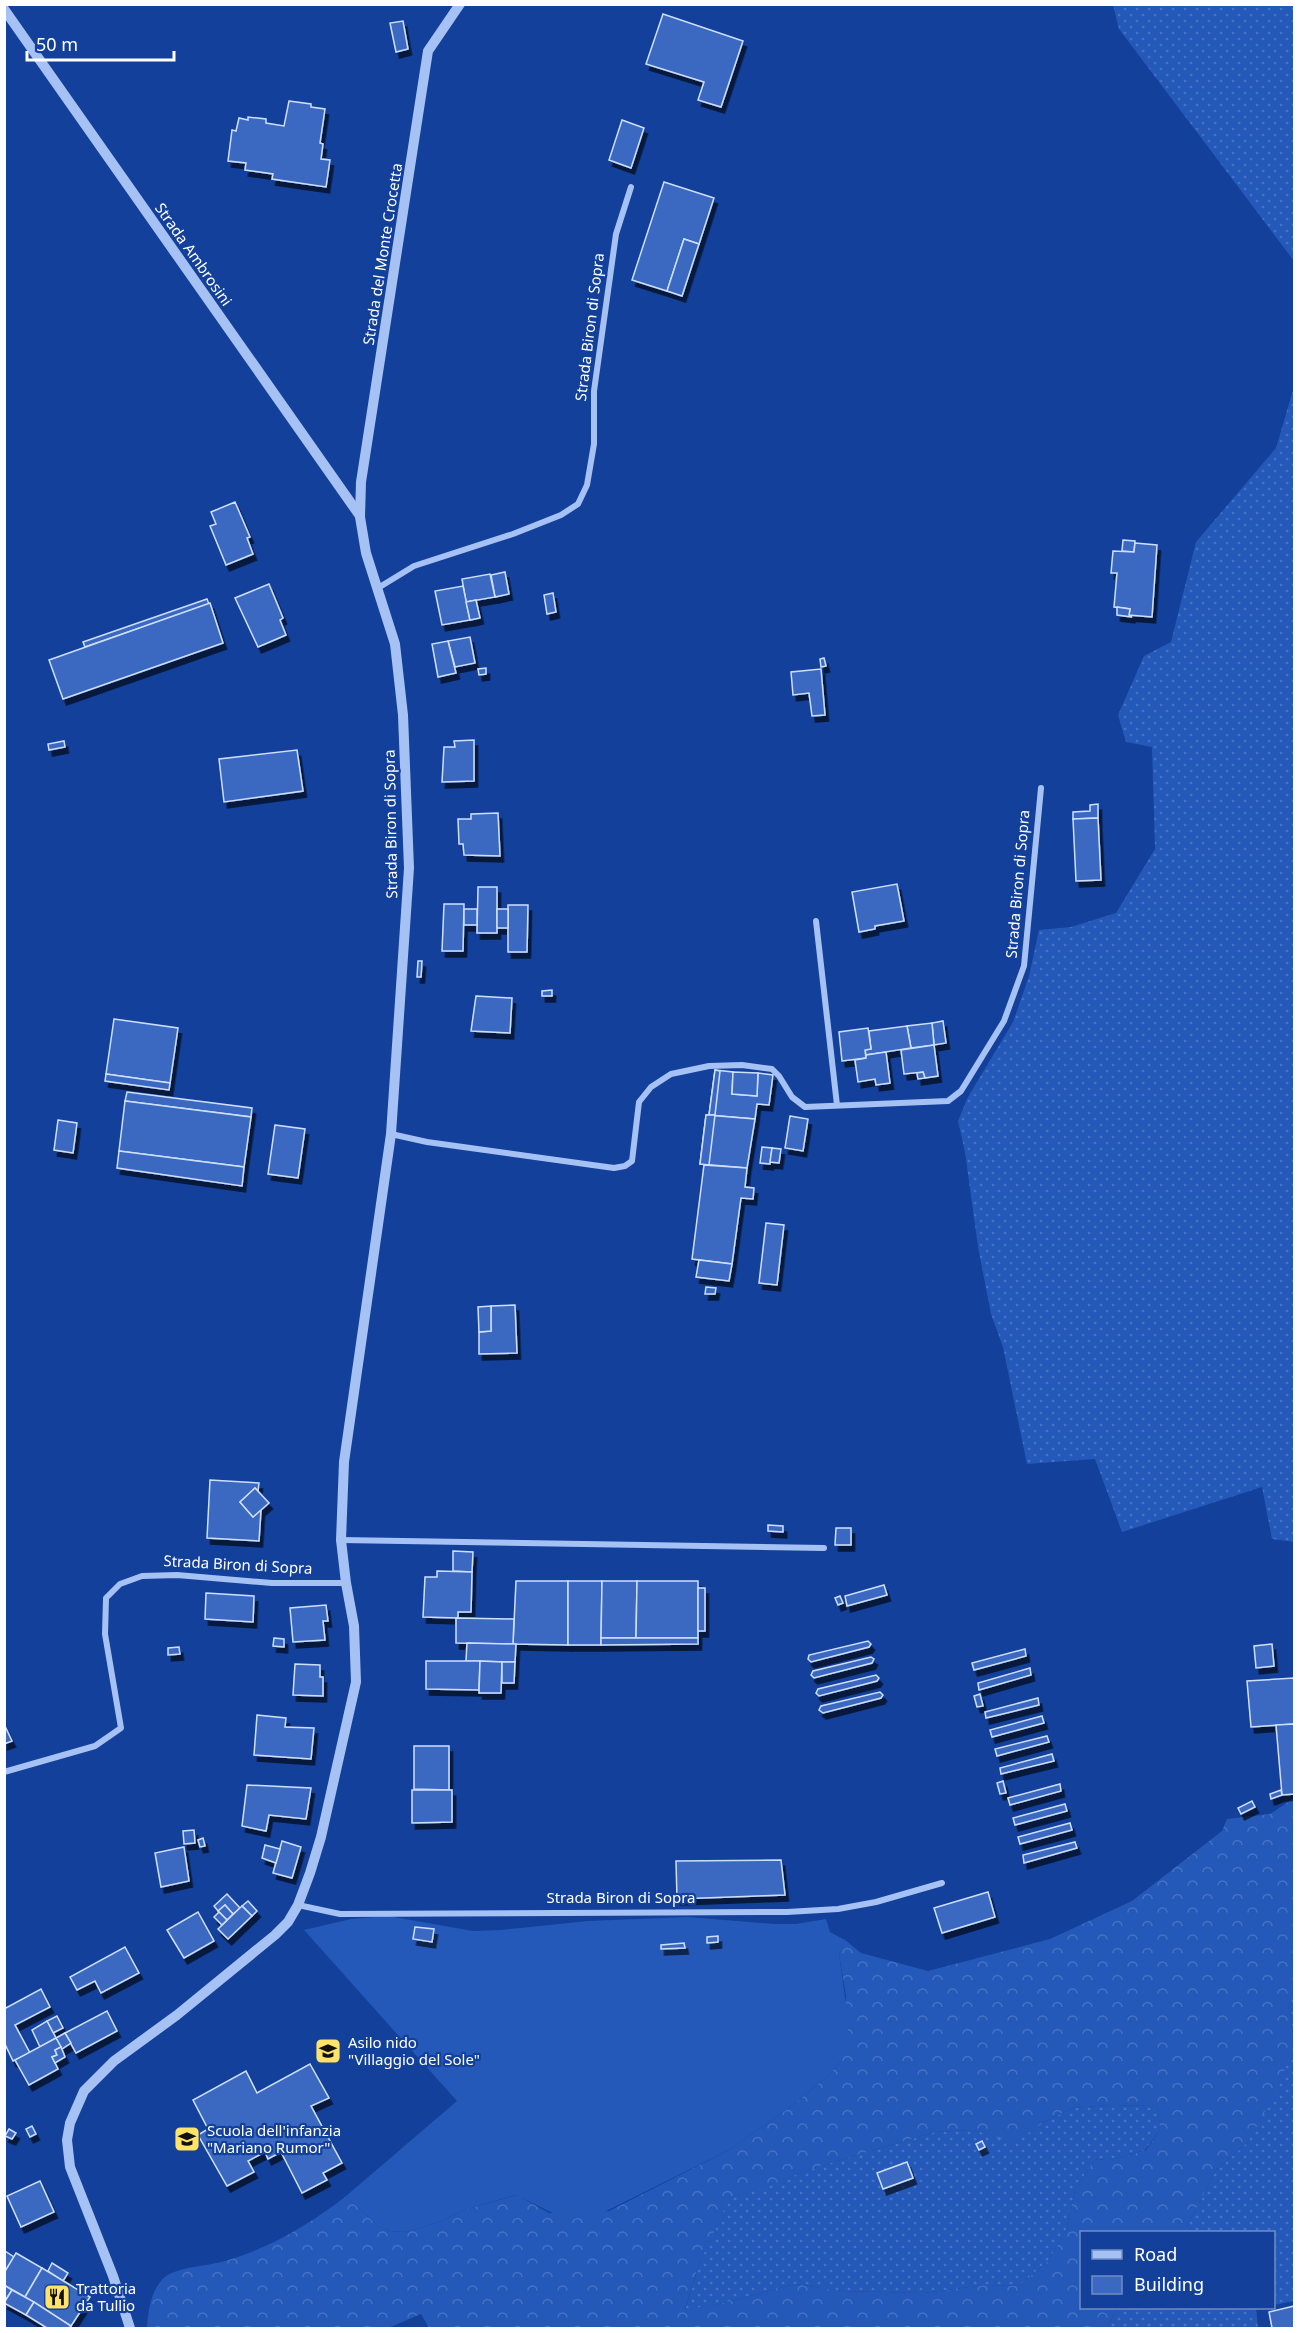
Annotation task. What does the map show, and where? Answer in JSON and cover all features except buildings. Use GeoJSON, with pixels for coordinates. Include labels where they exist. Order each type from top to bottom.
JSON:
{"type":"FeatureCollection","features":[{"type":"Feature","properties":{"kind":"street","name":"Strada del Monte Crocetta"},"geometry":{"type":"LineString","coordinates":[[360,517],[360,482],[429,51],[460,4]]}},
{"type":"Feature","properties":{"kind":"street","name":"Strada Ambrosini"},"geometry":{"type":"LineString","coordinates":[[4,9],[360,517]]}},
{"type":"Feature","properties":{"kind":"street","name":"Strada Biron di Sopra"},"geometry":{"type":"LineString","coordinates":[[378,588],[414,566],[513,534],[561,515],[578,504],[587,485],[594,444],[594,391],[615,234],[631,187]]}},
{"type":"Feature","properties":{"kind":"street","name":"Strada Biron di Sopra"},"geometry":{"type":"LineString","coordinates":[[130,2328],[113,2276],[70,2167],[67,2140],[70,2123],[84,2091],[114,2061],[177,2015],[288,1922],[298,1905],[321,1838],[357,1682],[354,1626],[341,1540],[344,1462],[391,1134],[408,868],[403,715],[394,644],[366,553],[360,517]]}},
{"type":"Feature","properties":{"kind":"street","name":"Strada Biron di Sopra"},"geometry":{"type":"LineString","coordinates":[[391,1134],[427,1142],[614,1168],[625,1166],[632,1161],[639,1102],[651,1087],[670,1074],[709,1066],[742,1065],[772,1069],[792,1097],[804,1107],[948,1101],[961,1091],[1004,1021],[1024,966],[1041,788]]}},
{"type":"Feature","properties":{"kind":"street"},"geometry":{"type":"LineString","coordinates":[[816,921],[837,1105]]}},
{"type":"Feature","properties":{"kind":"street"},"geometry":{"type":"LineString","coordinates":[[341,1540],[824,1548]]}},
{"type":"Feature","properties":{"kind":"street","name":"Strada Biron di Sopra"},"geometry":{"type":"LineString","coordinates":[[4,1772],[95,1746],[121,1728],[105,1634],[106,1598],[120,1584],[142,1576],[177,1575],[272,1583],[346,1583]]}},
{"type":"Feature","properties":{"kind":"street","name":"Strada Biron di Sopra"},"geometry":{"type":"LineString","coordinates":[[298,1905],[340,1914],[787,1912],[838,1909],[876,1902],[942,1882]]}},
{"type":"Feature","properties":{"kind":"green space"},"geometry":{"type":"Polygon","coordinates":[[[1113,5],[1294,5],[1294,261],[1119,29],[1113,5]]]}},
{"type":"Feature","properties":{"kind":"green space"},"geometry":{"type":"Polygon","coordinates":[[[1294,387],[1294,1542],[1272,1539],[1262,1487],[1122,1532],[1095,1459],[1027,1464],[1003,1347],[991,1314],[958,1121],[968,1097],[1013,1022],[1029,976],[1039,930],[1071,927],[1116,913],[1155,849],[1152,747],[1126,742],[1118,715],[1144,656],[1171,642],[1196,542],[1276,448],[1294,387]]]}},
{"type":"Feature","properties":{"kind":"green space"},"geometry":{"type":"Polygon","coordinates":[[[1294,1798],[1294,1983],[1289,2005],[1294,2045],[1277,2090],[1248,2142],[1216,2170],[1185,2231],[1080,2231],[1080,2309],[1116,2309],[1107,2328],[429,2328],[421,2314],[388,2328],[147,2328],[149,2310],[157,2286],[171,2273],[230,2259],[265,2246],[300,2228],[346,2196],[378,2226],[390,2231],[406,2232],[436,2223],[467,2209],[517,2195],[549,2213],[609,2211],[729,2150],[789,2108],[827,2077],[842,2060],[846,1996],[839,1954],[845,1940],[861,1953],[928,1971],[1050,1939],[1132,1901],[1222,1831],[1227,1819],[1270,1814],[1294,1798]],[[1109,2105],[1073,2108],[1046,2121],[1014,2143],[974,2130],[935,2132],[820,2166],[729,2199],[699,2264],[685,2309],[716,2305],[795,2284],[842,2291],[923,2293],[985,2285],[1019,2286],[1048,2261],[1066,2231],[1075,2190],[1094,2160],[1118,2158],[1146,2150],[1160,2130],[1157,2106],[1109,2105]]]}},
{"type":"Feature","properties":{"kind":"green space"},"geometry":{"type":"Polygon","coordinates":[[[388,1916],[473,1931],[588,1921],[688,1917],[774,1924],[796,1924],[826,1919],[830,1932],[845,1940],[839,1954],[849,2025],[842,2060],[827,2077],[789,2108],[729,2150],[594,2217],[565,2219],[516,2195],[467,2209],[436,2223],[406,2232],[390,2231],[378,2226],[346,2196],[457,2101],[304,1930],[351,1919],[388,1916]]]}},
{"type":"Feature","properties":{"kind":"green space"},"geometry":{"type":"Polygon","coordinates":[[[1294,1983],[1294,2045],[1289,2005],[1294,1983]]]}},
{"type":"Feature","properties":{"kind":"green space"},"geometry":{"type":"Polygon","coordinates":[[[1294,2045],[1294,2301],[1275,2305],[1275,2231],[1185,2231],[1216,2170],[1248,2142],[1294,2045]]]}},
{"type":"Feature","properties":{"kind":"green space"},"geometry":{"type":"Polygon","coordinates":[[[1109,2105],[1157,2106],[1160,2130],[1145,2150],[1118,2158],[1094,2160],[1075,2190],[1066,2231],[1048,2261],[1019,2286],[985,2285],[923,2293],[842,2291],[795,2284],[716,2305],[685,2310],[699,2264],[728,2199],[820,2166],[935,2132],[974,2130],[1014,2142],[1046,2121],[1073,2108],[1109,2105]]]}},
{"type":"Feature","properties":{"kind":"green space"},"geometry":{"type":"Polygon","coordinates":[[[1116,2309],[1256,2309],[1258,2328],[1107,2328],[1116,2309]]]}},
{"type":"Feature","properties":{"kind":"place","name":"Asilo nido \"Villaggio del Sole\""},"geometry":{"type":"Point","coordinates":[328,2051]}},
{"type":"Feature","properties":{"kind":"place","name":"Scuola dell'infanzia \"Mariano Rumor\""},"geometry":{"type":"Point","coordinates":[187,2139]}},
{"type":"Feature","properties":{"kind":"place","name":"Trattoria da Tullio"},"geometry":{"type":"Point","coordinates":[57,2297]}}]}
